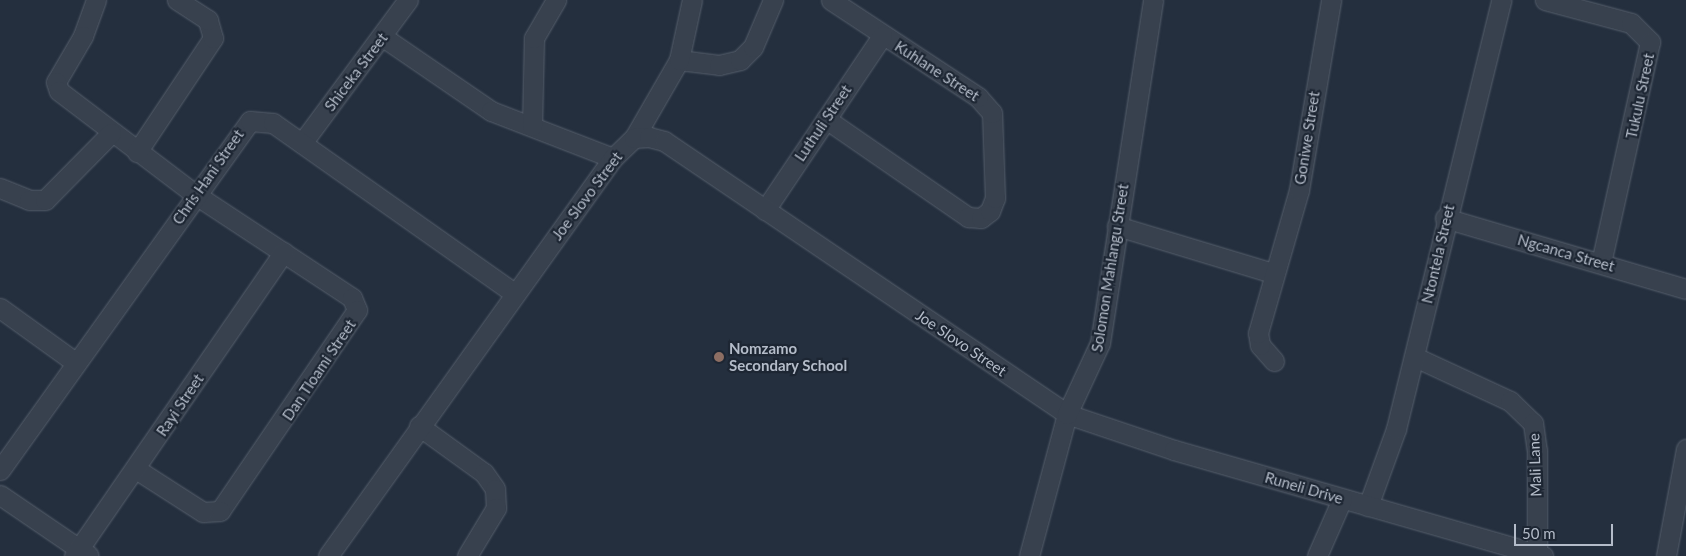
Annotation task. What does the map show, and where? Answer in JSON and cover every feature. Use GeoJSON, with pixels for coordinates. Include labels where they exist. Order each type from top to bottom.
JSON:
{"type":"FeatureCollection","features":[{"type":"Feature","properties":{"kind":"street","name":"Dan Tloami Street"},"geometry":{"type":"LineString","coordinates":[[96,0],[83,36],[56,82],[59,91],[111,133],[196,195],[352,298],[356,316],[237,493],[220,511],[203,512],[136,469]]}},
{"type":"Feature","properties":{"kind":"street"},"geometry":{"type":"LineString","coordinates":[[137,152],[213,38],[208,20],[177,0]]}},
{"type":"Feature","properties":{"kind":"street","name":"Shiceka Street"},"geometry":{"type":"LineString","coordinates":[[302,143],[383,37],[408,0]]}},
{"type":"Feature","properties":{"kind":"street"},"geometry":{"type":"LineString","coordinates":[[532,126],[534,38],[556,0]]}},
{"type":"Feature","properties":{"kind":"street"},"geometry":{"type":"LineString","coordinates":[[634,138],[679,60],[692,0]]}},
{"type":"Feature","properties":{"kind":"street"},"geometry":{"type":"LineString","coordinates":[[679,60],[719,65],[740,60],[753,47],[773,0]]}},
{"type":"Feature","properties":{"kind":"street","name":"Kuhlane Street"},"geometry":{"type":"LineString","coordinates":[[826,119],[968,217],[981,218],[990,211],[995,198],[992,113],[978,97],[882,36],[831,0]]}},
{"type":"Feature","properties":{"kind":"street","name":"Solomon Mahlangu Street"},"geometry":{"type":"LineString","coordinates":[[1029,556],[1067,414],[1100,343],[1116,226],[1153,0]]}},
{"type":"Feature","properties":{"kind":"street","name":"Ntontela Street"},"geometry":{"type":"LineString","coordinates":[[1368,506],[1396,429],[1415,357],[1445,218],[1501,0]]}},
{"type":"Feature","properties":{"kind":"street","name":"Tukulu Street"},"geometry":{"type":"LineString","coordinates":[[1545,0],[1631,23],[1650,42],[1601,263]]}},
{"type":"Feature","properties":{"kind":"street","name":"Goniwe Street"},"geometry":{"type":"LineString","coordinates":[[1274,361],[1260,345],[1258,333],[1273,273],[1299,190],[1329,1]]}},
{"type":"Feature","properties":{"kind":"street","name":"Luthuli Street"},"geometry":{"type":"LineString","coordinates":[[765,210],[882,36]]}},
{"type":"Feature","properties":{"kind":"street"},"geometry":{"type":"LineString","coordinates":[[383,37],[465,96],[532,126],[613,158]]}},
{"type":"Feature","properties":{"kind":"street","name":"Chris Hani Street"},"geometry":{"type":"LineString","coordinates":[[0,470],[250,121],[273,123],[514,293]]}},
{"type":"Feature","properties":{"kind":"street"},"geometry":{"type":"LineString","coordinates":[[0,188],[29,200],[46,200],[111,133]]}},
{"type":"Feature","properties":{"kind":"street","name":"Joe Slovo Street"},"geometry":{"type":"LineString","coordinates":[[328,556],[514,293],[613,158],[634,138],[664,141],[1067,414]]}},
{"type":"Feature","properties":{"kind":"street","name":"Ngcanca Street"},"geometry":{"type":"LineString","coordinates":[[1445,218],[1686,289]]}},
{"type":"Feature","properties":{"kind":"street"},"geometry":{"type":"LineString","coordinates":[[1116,226],[1273,273]]}},
{"type":"Feature","properties":{"kind":"street","name":"Rayi Street"},"geometry":{"type":"LineString","coordinates":[[80,554],[284,252]]}},
{"type":"Feature","properties":{"kind":"street"},"geometry":{"type":"LineString","coordinates":[[0,308],[76,362]]}},
{"type":"Feature","properties":{"kind":"street","name":"Mali Lane"},"geometry":{"type":"LineString","coordinates":[[1415,357],[1510,401],[1533,423],[1537,450],[1540,555]]}},
{"type":"Feature","properties":{"kind":"street","name":"Runeli Drive"},"geometry":{"type":"LineString","coordinates":[[1067,414],[1342,499],[1540,555]]}},
{"type":"Feature","properties":{"kind":"street"},"geometry":{"type":"LineString","coordinates":[[419,426],[484,473],[495,489],[496,508],[467,556]]}},
{"type":"Feature","properties":{"kind":"street"},"geometry":{"type":"LineString","coordinates":[[1666,556],[1686,449]]}},
{"type":"Feature","properties":{"kind":"street"},"geometry":{"type":"LineString","coordinates":[[0,495],[80,554]]}},
{"type":"Feature","properties":{"kind":"street"},"geometry":{"type":"LineString","coordinates":[[1317,556],[1342,499]]}},
{"type":"Feature","properties":{"kind":"place","name":"Nomzamo Secondary School"},"geometry":{"type":"Point","coordinates":[719,357]}}]}
